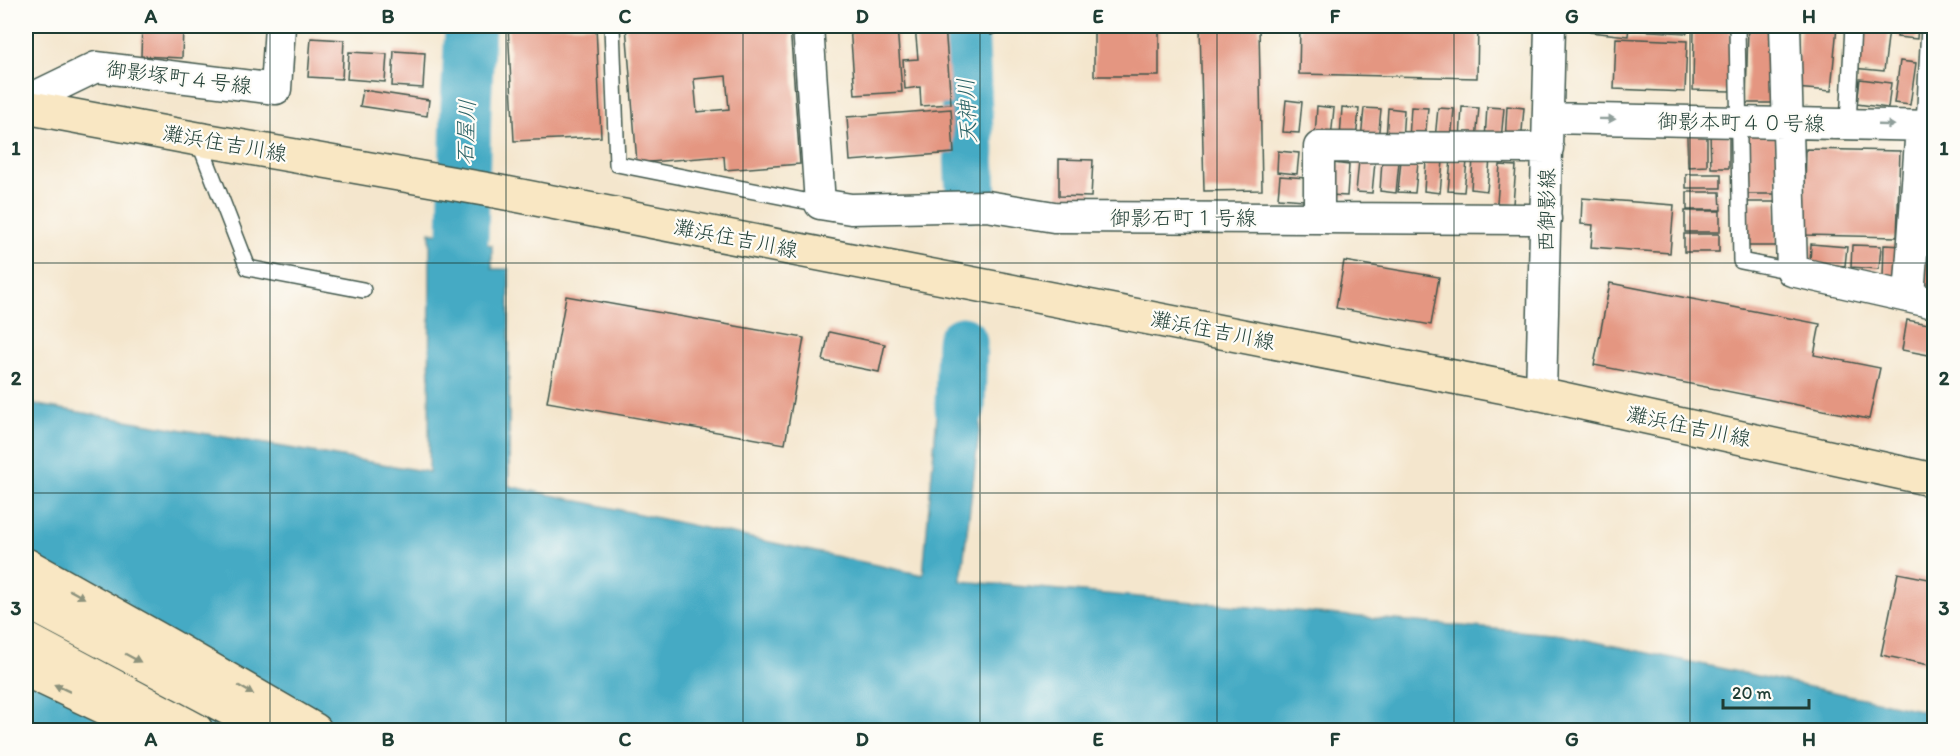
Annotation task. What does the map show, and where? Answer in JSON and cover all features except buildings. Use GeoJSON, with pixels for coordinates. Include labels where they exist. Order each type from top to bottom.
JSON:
{"type":"FeatureCollection","features":[{"type":"Feature","properties":{"kind":"street","name":"御影塚町４号線"},"geometry":{"type":"LineString","coordinates":[[26,101],[96,68],[276,89],[280,26]]}},
{"type":"Feature","properties":{"kind":"street"},"geometry":{"type":"LineString","coordinates":[[808,26],[820,204]]}},
{"type":"Feature","properties":{"kind":"street","name":"西御影線"},"geometry":{"type":"LineString","coordinates":[[1541,394],[1550,26]]}},
{"type":"Feature","properties":{"kind":"street"},"geometry":{"type":"LineString","coordinates":[[1785,26],[1792,271],[1922,300],[1926,126]]}},
{"type":"Feature","properties":{"kind":"street","name":"灘浜住吉川線"},"geometry":{"type":"LineString","coordinates":[[26,107],[490,190],[1541,394],[1935,480]]}},
{"type":"Feature","properties":{"kind":"street","name":"御影本町４０号線"},"geometry":{"type":"LineString","coordinates":[[1548,118],[1926,126]]}},
{"type":"Feature","properties":{"kind":"street"},"geometry":{"type":"LineString","coordinates":[[1319,218],[1319,147],[1548,148]]}},
{"type":"Feature","properties":{"kind":"street","name":"御影石町１号線"},"geometry":{"type":"LineString","coordinates":[[820,204],[851,209],[987,206],[1054,217],[1546,219]]}},
{"type":"Feature","properties":{"kind":"street"},"geometry":{"type":"LineString","coordinates":[[26,565],[315,730]]}},
{"type":"Feature","properties":{"kind":"street"},"geometry":{"type":"LineString","coordinates":[[26,601],[269,730]]}},
{"type":"Feature","properties":{"kind":"street"},"geometry":{"type":"LineString","coordinates":[[26,639],[196,730]]}},
{"type":"Feature","properties":{"kind":"street"},"geometry":{"type":"LineString","coordinates":[[26,670],[153,730]]}},
{"type":"Feature","properties":{"kind":"lane"},"geometry":{"type":"LineString","coordinates":[[612,26],[617,164],[820,204]]}},
{"type":"Feature","properties":{"kind":"lane"},"geometry":{"type":"LineString","coordinates":[[1737,26],[1741,261],[1792,271]]}},
{"type":"Feature","properties":{"kind":"lane"},"geometry":{"type":"LineString","coordinates":[[1848,124],[1853,26]]}},
{"type":"Feature","properties":{"kind":"lane"},"geometry":{"type":"LineString","coordinates":[[1926,126],[1929,26]]}},
{"type":"Feature","properties":{"kind":"lane"},"geometry":{"type":"LineString","coordinates":[[198,139],[248,268],[363,290]]}},
{"type":"Feature","properties":{"kind":"water"},"geometry":{"type":"Polygon","coordinates":[[[430,232],[492,245],[492,269],[509,269],[509,486],[923,575],[938,403],[982,409],[961,581],[1562,635],[1934,713],[1934,730],[26,730],[26,403],[429,472],[430,232]]]}},
{"type":"Feature","properties":{"kind":"waterway","name":"石屋川"},"geometry":{"type":"LineString","coordinates":[[463,238],[470,26]]}},
{"type":"Feature","properties":{"kind":"waterway","name":"天神川"},"geometry":{"type":"LineString","coordinates":[[963,26],[971,196]]}},
{"type":"Feature","properties":{"kind":"waterway","name":"天神川"},"geometry":{"type":"LineString","coordinates":[[960,407],[962,342]]}}]}
